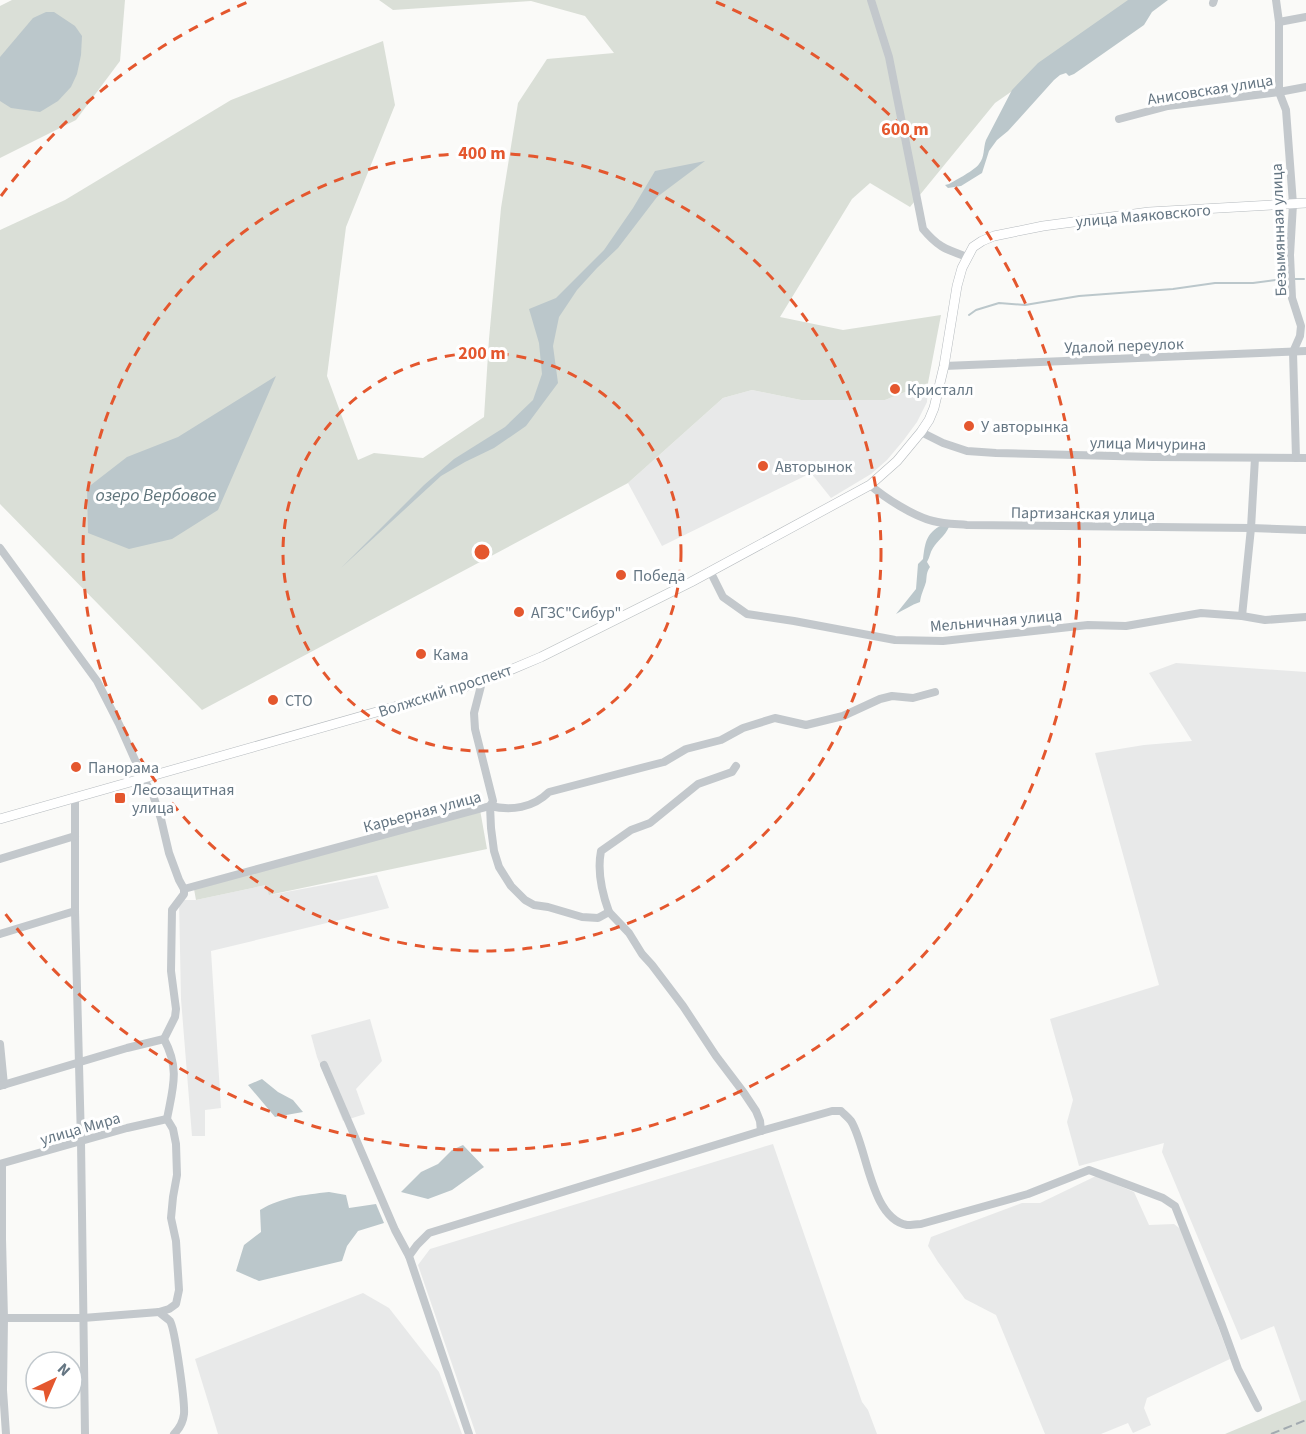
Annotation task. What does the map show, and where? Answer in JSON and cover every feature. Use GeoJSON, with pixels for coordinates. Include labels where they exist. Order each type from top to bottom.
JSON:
{"type":"FeatureCollection","features":[{"type":"Feature","properties":{"kind":"main road","name":"улица Маяковского"},"geometry":{"type":"LineString","coordinates":[[982,241],[994,236],[1043,226],[1149,212],[1306,203]]}},
{"type":"Feature","properties":{"kind":"main road","name":"Волжский проспект"},"geometry":{"type":"LineString","coordinates":[[0,819],[482,682],[541,657],[691,582],[870,485],[897,461],[929,420],[944,366],[962,268],[973,247],[982,241]]}},
{"type":"Feature","properties":{"kind":"street"},"geometry":{"type":"LineString","coordinates":[[871,0],[889,57],[923,228],[932,240],[943,248],[967,257]]}},
{"type":"Feature","properties":{"kind":"street","name":"Безымянная улица"},"geometry":{"type":"LineString","coordinates":[[1276,0],[1279,22],[1279,92],[1286,110],[1293,204],[1290,255],[1292,298],[1301,326],[1300,336],[1293,352],[1296,458]]}},
{"type":"Feature","properties":{"kind":"street"},"geometry":{"type":"LineString","coordinates":[[1279,22],[1306,17]]}},
{"type":"Feature","properties":{"kind":"street","name":"Анисовская улица"},"geometry":{"type":"LineString","coordinates":[[1119,119],[1168,106],[1306,87]]}},
{"type":"Feature","properties":{"kind":"street","name":"Удалой переулок"},"geometry":{"type":"LineString","coordinates":[[944,366],[1306,351]]}},
{"type":"Feature","properties":{"kind":"street","name":"улица Мичурина"},"geometry":{"type":"LineString","coordinates":[[921,432],[957,448],[986,453],[1306,458]]}},
{"type":"Feature","properties":{"kind":"street"},"geometry":{"type":"LineString","coordinates":[[1242,616],[1255,458]]}},
{"type":"Feature","properties":{"kind":"street","name":"Партизанская улица"},"geometry":{"type":"LineString","coordinates":[[870,485],[883,496],[904,508],[932,521],[952,524],[1306,530]]}},
{"type":"Feature","properties":{"kind":"street"},"geometry":{"type":"LineString","coordinates":[[0,548],[96,681],[153,795],[169,853],[184,889],[184,894],[172,910],[171,971],[176,1009],[175,1017],[164,1039],[2,1086],[0,1044]]}},
{"type":"Feature","properties":{"kind":"street","name":"Мельничная улица"},"geometry":{"type":"LineString","coordinates":[[710,571],[723,597],[747,614],[895,640],[943,641],[1088,625],[1126,626],[1201,613],[1265,620],[1306,617]]}},
{"type":"Feature","properties":{"kind":"street"},"geometry":{"type":"LineString","coordinates":[[482,682],[474,713],[475,729],[493,801],[490,806],[493,840],[499,867],[511,886],[525,900],[534,905],[582,917],[598,918],[609,912]]}},
{"type":"Feature","properties":{"kind":"street","name":"Карьерная улица"},"geometry":{"type":"LineString","coordinates":[[184,889],[490,806],[508,809],[531,805],[549,792],[663,762],[686,749],[721,740],[743,728],[775,718],[806,725],[843,716],[880,699],[892,696],[913,698],[935,692]]}},
{"type":"Feature","properties":{"kind":"street"},"geometry":{"type":"LineString","coordinates":[[736,766],[732,772],[698,784],[650,823],[631,830],[601,851],[599,860],[602,891],[609,912],[629,933],[744,1093],[756,1111],[761,1131]]}},
{"type":"Feature","properties":{"kind":"street"},"geometry":{"type":"LineString","coordinates":[[75,797],[85,1434]]}},
{"type":"Feature","properties":{"kind":"street"},"geometry":{"type":"LineString","coordinates":[[0,859],[75,836]]}},
{"type":"Feature","properties":{"kind":"street"},"geometry":{"type":"LineString","coordinates":[[0,934],[75,911]]}},
{"type":"Feature","properties":{"kind":"street"},"geometry":{"type":"LineString","coordinates":[[2,1318],[83,1317],[159,1312],[169,1310],[176,1305],[179,1290],[176,1241],[171,1218],[177,1175],[176,1144],[173,1129],[167,1119],[175,1068],[164,1039]]}},
{"type":"Feature","properties":{"kind":"street"},"geometry":{"type":"LineString","coordinates":[[324,1065],[395,1230],[409,1256],[469,1434]]}},
{"type":"Feature","properties":{"kind":"street"},"geometry":{"type":"LineString","coordinates":[[409,1256],[429,1233],[761,1131],[832,1111],[840,1111],[851,1121],[876,1194],[896,1220],[908,1225],[921,1224],[1028,1194],[1089,1170],[1163,1198],[1175,1206],[1238,1370],[1258,1408]]}},
{"type":"Feature","properties":{"kind":"street","name":"улица Мира"},"geometry":{"type":"LineString","coordinates":[[1,1164],[167,1119]]}},
{"type":"Feature","properties":{"kind":"street"},"geometry":{"type":"LineString","coordinates":[[1,1164],[1,1390],[6,1434]]}},
{"type":"Feature","properties":{"kind":"street"},"geometry":{"type":"LineString","coordinates":[[159,1312],[170,1321],[174,1331],[181,1380],[184,1412],[181,1426],[174,1434]]}},
{"type":"Feature","properties":{"kind":"shaded area"},"geometry":{"type":"Polygon","coordinates":[[[12,0],[125,0],[120,61],[76,120],[0,158],[0,6],[12,0]]]}},
{"type":"Feature","properties":{"kind":"shaded area"},"geometry":{"type":"Polygon","coordinates":[[[379,0],[1143,0],[995,103],[910,207],[870,183],[852,199],[780,317],[843,330],[941,315],[928,383],[885,400],[801,400],[752,390],[723,398],[628,483],[202,710],[0,504],[0,230],[65,200],[231,100],[383,41],[395,105],[346,227],[327,376],[358,460],[374,453],[423,458],[484,417],[501,208],[518,103],[547,59],[614,53],[585,16],[531,1],[393,10],[379,0]]]}},
{"type":"Feature","properties":{"kind":"shaded area","name":"Авторынок"},"geometry":{"type":"Polygon","coordinates":[[[928,383],[927,402],[917,422],[887,460],[871,474],[831,498],[811,473],[662,546],[628,483],[723,398],[752,390],[801,400],[885,400],[928,383]]]}},
{"type":"Feature","properties":{"kind":"shaded area"},"geometry":{"type":"Polygon","coordinates":[[[1176,663],[1306,672],[1306,1403],[1302,1405],[1274,1326],[1241,1340],[1162,1152],[1164,1143],[1079,1166],[1067,1122],[1073,1100],[1050,1019],[1159,985],[1095,753],[1144,745],[1192,741],[1149,673],[1176,663]]]}},
{"type":"Feature","properties":{"kind":"shaded area"},"geometry":{"type":"Polygon","coordinates":[[[479,804],[487,849],[269,895],[266,885],[196,900],[194,889],[479,804]]]}},
{"type":"Feature","properties":{"kind":"shaded area"},"geometry":{"type":"Polygon","coordinates":[[[377,875],[389,908],[211,951],[221,1108],[205,1110],[205,1136],[192,1136],[181,999],[179,900],[196,900],[266,885],[270,895],[377,875]]]}},
{"type":"Feature","properties":{"kind":"shaded area"},"geometry":{"type":"Polygon","coordinates":[[[370,1019],[382,1061],[356,1089],[365,1114],[343,1121],[317,1057],[311,1035],[370,1019]]]}},
{"type":"Feature","properties":{"kind":"shaded area"},"geometry":{"type":"Polygon","coordinates":[[[773,1144],[862,1402],[868,1410],[877,1434],[476,1434],[418,1265],[430,1249],[773,1144]]]}},
{"type":"Feature","properties":{"kind":"shaded area"},"geometry":{"type":"Polygon","coordinates":[[[1096,1176],[1134,1192],[1149,1225],[1174,1224],[1183,1231],[1230,1359],[1147,1398],[1144,1408],[1151,1425],[1133,1433],[1128,1423],[1101,1434],[1045,1434],[996,1315],[965,1299],[928,1246],[931,1237],[1022,1203],[1040,1203],[1096,1176]]]}},
{"type":"Feature","properties":{"kind":"shaded area"},"geometry":{"type":"Polygon","coordinates":[[[363,1293],[389,1308],[439,1372],[462,1434],[218,1434],[195,1359],[363,1293]]]}},
{"type":"Feature","properties":{"kind":"shaded area"},"geometry":{"type":"Polygon","coordinates":[[[1306,1400],[1306,1434],[1225,1434],[1306,1400]]]}},
{"type":"Feature","properties":{"kind":"water"},"geometry":{"type":"Polygon","coordinates":[[[1128,0],[1168,0],[1152,12],[1144,25],[1074,74],[1069,76],[1066,73],[1054,80],[997,140],[989,151],[982,173],[961,186],[948,188],[945,185],[970,172],[981,161],[986,140],[1012,90],[1038,63],[1128,0]]]}},
{"type":"Feature","properties":{"kind":"water"},"geometry":{"type":"Polygon","coordinates":[[[46,12],[54,12],[75,26],[82,36],[77,74],[71,87],[58,101],[40,112],[11,108],[0,101],[0,57],[33,18],[46,12]]]}},
{"type":"Feature","properties":{"kind":"water"},"geometry":{"type":"Polygon","coordinates":[[[705,161],[657,197],[618,248],[577,290],[559,317],[553,346],[558,383],[526,426],[494,448],[441,476],[341,568],[424,485],[454,459],[505,427],[533,400],[542,374],[539,343],[529,309],[556,298],[604,250],[655,171],[705,161]]]}},
{"type":"Feature","properties":{"kind":"water","name":"озеро Вербовое"},"geometry":{"type":"Polygon","coordinates":[[[276,376],[218,510],[172,539],[129,549],[88,533],[87,488],[127,457],[178,437],[276,376]]]}},
{"type":"Feature","properties":{"kind":"water"},"geometry":{"type":"Polygon","coordinates":[[[942,525],[949,527],[932,550],[927,562],[930,567],[920,602],[896,614],[916,589],[918,564],[923,559],[927,539],[942,525]]]}},
{"type":"Feature","properties":{"kind":"water"},"geometry":{"type":"Polygon","coordinates":[[[262,1079],[293,1100],[303,1112],[275,1117],[248,1085],[262,1079]]]}},
{"type":"Feature","properties":{"kind":"water"},"geometry":{"type":"Polygon","coordinates":[[[463,1145],[484,1167],[452,1190],[428,1199],[401,1192],[421,1172],[438,1164],[452,1150],[463,1145]]]}},
{"type":"Feature","properties":{"kind":"water"},"geometry":{"type":"Polygon","coordinates":[[[329,1192],[346,1195],[349,1208],[376,1204],[384,1223],[358,1231],[347,1246],[342,1261],[259,1281],[236,1271],[244,1245],[261,1232],[260,1210],[285,1199],[329,1192]]]}},
{"type":"Feature","properties":{"kind":"waterway"},"geometry":{"type":"LineString","coordinates":[[969,315],[976,310],[999,303],[1025,305],[1079,296],[1173,289],[1215,283],[1304,279]]}},
{"type":"Feature","properties":{"kind":"railway"},"geometry":{"type":"LineString","coordinates":[[1271,1434],[1306,1420]]}},
{"type":"Feature","properties":{"kind":"place","name":"Кристалл"},"geometry":{"type":"Point","coordinates":[895,389]}},
{"type":"Feature","properties":{"kind":"place","name":"У авторынка"},"geometry":{"type":"Point","coordinates":[969,426]}},
{"type":"Feature","properties":{"kind":"place","name":"Авторынок"},"geometry":{"type":"Point","coordinates":[763,466]}},
{"type":"Feature","properties":{"kind":"place","name":"Победа"},"geometry":{"type":"Point","coordinates":[621,575]}},
{"type":"Feature","properties":{"kind":"place","name":"АГЗС\"Сибур\""},"geometry":{"type":"Point","coordinates":[519,612]}},
{"type":"Feature","properties":{"kind":"place","name":"Кама"},"geometry":{"type":"Point","coordinates":[421,654]}},
{"type":"Feature","properties":{"kind":"place","name":"СТО"},"geometry":{"type":"Point","coordinates":[273,700]}},
{"type":"Feature","properties":{"kind":"place","name":"Панорама"},"geometry":{"type":"Point","coordinates":[76,767]}},
{"type":"Feature","properties":{"kind":"place","name":"Лесозащитная улица"},"geometry":{"type":"Point","coordinates":[120,798]}}]}
